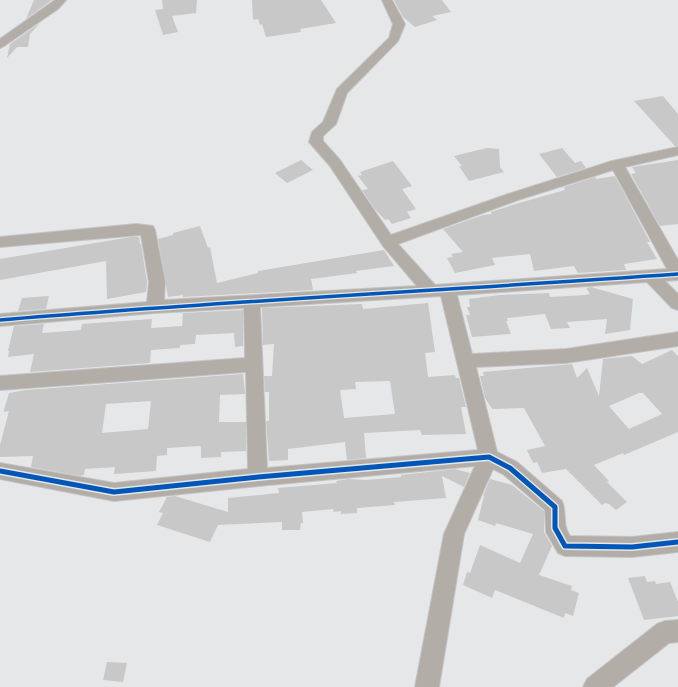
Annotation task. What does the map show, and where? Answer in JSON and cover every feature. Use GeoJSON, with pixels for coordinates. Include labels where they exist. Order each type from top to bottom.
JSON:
{"type":"FeatureCollection","features":[{"type":"Feature","properties":{"kind":"street"},"geometry":{"type":"LineString","coordinates":[[0,44],[54,7],[61,0]]}},
{"type":"Feature","properties":{"kind":"street"},"geometry":{"type":"LineString","coordinates":[[387,0],[399,24],[394,39],[372,63],[341,92],[329,124],[317,135],[316,142],[335,163],[388,242],[440,290],[465,361],[489,457],[454,534],[428,687]]}},
{"type":"Feature","properties":{"kind":"street"},"geometry":{"type":"LineString","coordinates":[[388,242],[512,197],[617,164],[678,151]]}},
{"type":"Feature","properties":{"kind":"street"},"geometry":{"type":"LineString","coordinates":[[1,325],[155,307],[678,274],[617,164]]}},
{"type":"Feature","properties":{"kind":"street"},"geometry":{"type":"LineString","coordinates":[[0,242],[136,229],[148,230],[157,282],[155,307]]}},
{"type":"Feature","properties":{"kind":"street"},"geometry":{"type":"LineString","coordinates":[[651,276],[678,304]]}},
{"type":"Feature","properties":{"kind":"street"},"geometry":{"type":"LineString","coordinates":[[252,302],[258,477]]}},
{"type":"Feature","properties":{"kind":"street"},"geometry":{"type":"LineString","coordinates":[[465,361],[566,356],[678,338]]}},
{"type":"Feature","properties":{"kind":"street"},"geometry":{"type":"LineString","coordinates":[[0,383],[254,364]]}},
{"type":"Feature","properties":{"kind":"street"},"geometry":{"type":"LineString","coordinates":[[0,471],[114,492],[258,477],[489,457],[510,468],[554,507],[556,535],[565,546],[632,547],[678,542]]}},
{"type":"Feature","properties":{"kind":"street"},"geometry":{"type":"LineString","coordinates":[[595,687],[665,632],[678,631]]}},
{"type":"Feature","properties":{"kind":"building"},"geometry":{"type":"Polygon","coordinates":[[[34,0],[52,0],[26,19],[34,0]]]}},
{"type":"Feature","properties":{"kind":"building"},"geometry":{"type":"Polygon","coordinates":[[[162,0],[197,0],[196,13],[172,16],[178,32],[163,35],[155,10],[163,9],[162,0]]]}},
{"type":"Feature","properties":{"kind":"building"},"geometry":{"type":"Polygon","coordinates":[[[252,0],[321,0],[336,23],[300,29],[301,32],[266,37],[262,24],[260,25],[258,19],[253,20],[252,0]]]}},
{"type":"Feature","properties":{"kind":"building"},"geometry":{"type":"Polygon","coordinates":[[[394,0],[442,0],[451,12],[432,16],[437,20],[415,27],[403,17],[394,0]]]}},
{"type":"Feature","properties":{"kind":"building"},"geometry":{"type":"Polygon","coordinates":[[[40,23],[30,34],[28,47],[17,47],[7,58],[10,44],[40,23]]]}},
{"type":"Feature","properties":{"kind":"building"},"geometry":{"type":"Polygon","coordinates":[[[663,96],[678,114],[678,146],[675,146],[634,101],[663,96]]]}},
{"type":"Feature","properties":{"kind":"building"},"geometry":{"type":"Polygon","coordinates":[[[487,148],[499,149],[500,167],[504,172],[469,181],[459,166],[462,166],[454,156],[487,148]]]}},
{"type":"Feature","properties":{"kind":"building"},"geometry":{"type":"Polygon","coordinates":[[[562,148],[575,163],[581,161],[586,168],[557,177],[539,154],[562,148]]]}},
{"type":"Feature","properties":{"kind":"building"},"geometry":{"type":"Polygon","coordinates":[[[301,160],[313,170],[287,183],[275,173],[301,160]]]}},
{"type":"Feature","properties":{"kind":"building"},"geometry":{"type":"Polygon","coordinates":[[[678,160],[678,224],[660,226],[631,174],[636,173],[632,167],[678,160]]]}},
{"type":"Feature","properties":{"kind":"building"},"geometry":{"type":"Polygon","coordinates":[[[393,161],[412,186],[402,189],[416,209],[407,212],[411,218],[392,224],[388,219],[385,220],[374,208],[362,190],[368,189],[358,176],[362,175],[360,172],[393,161]]]}},
{"type":"Feature","properties":{"kind":"building"},"geometry":{"type":"Polygon","coordinates":[[[615,176],[650,242],[647,242],[657,259],[624,264],[626,270],[578,273],[574,266],[534,271],[530,254],[492,258],[495,265],[455,273],[447,258],[453,257],[451,254],[463,252],[443,229],[483,215],[492,214],[491,212],[512,205],[565,190],[564,187],[595,177],[596,179],[615,176]]]}},
{"type":"Feature","properties":{"kind":"building"},"geometry":{"type":"Polygon","coordinates":[[[200,226],[208,248],[210,247],[217,283],[258,273],[258,271],[384,250],[394,266],[311,279],[313,290],[183,297],[183,295],[168,297],[158,239],[173,235],[173,233],[200,226]]]}},
{"type":"Feature","properties":{"kind":"building"},"geometry":{"type":"Polygon","coordinates":[[[131,237],[139,237],[141,244],[147,282],[146,292],[107,299],[106,261],[0,280],[0,259],[131,237]]]}},
{"type":"Feature","properties":{"kind":"building"},"geometry":{"type":"Polygon","coordinates":[[[591,287],[633,299],[630,330],[605,334],[607,319],[567,322],[570,328],[551,329],[545,314],[507,318],[508,321],[506,321],[511,334],[472,337],[466,315],[470,315],[467,307],[470,307],[469,299],[499,295],[549,293],[550,297],[585,295],[590,294],[586,288],[591,287]]]}},
{"type":"Feature","properties":{"kind":"building"},"geometry":{"type":"Polygon","coordinates":[[[49,296],[46,309],[18,311],[22,298],[49,296]]]}},
{"type":"Feature","properties":{"kind":"building"},"geometry":{"type":"Polygon","coordinates":[[[428,303],[435,352],[425,353],[428,377],[455,375],[456,378],[459,378],[466,407],[461,407],[466,434],[422,435],[420,430],[364,433],[366,458],[347,460],[345,442],[288,449],[288,460],[269,461],[266,421],[269,421],[269,392],[265,392],[264,376],[272,376],[274,344],[263,345],[262,308],[362,304],[363,309],[428,303]],[[390,381],[355,382],[356,389],[340,390],[344,418],[395,414],[390,381]]]}},
{"type":"Feature","properties":{"kind":"building"},"geometry":{"type":"Polygon","coordinates":[[[243,310],[243,346],[235,347],[234,333],[196,335],[195,344],[180,345],[180,348],[151,350],[150,363],[30,372],[34,354],[8,357],[14,326],[44,324],[42,333],[81,330],[82,324],[152,319],[151,328],[182,326],[183,313],[243,310]]]}},
{"type":"Feature","properties":{"kind":"building"},"geometry":{"type":"Polygon","coordinates":[[[672,350],[678,356],[678,432],[624,455],[623,453],[594,465],[609,481],[607,482],[627,502],[616,510],[609,504],[605,503],[602,505],[566,469],[542,473],[537,462],[533,463],[527,450],[545,446],[524,408],[492,409],[485,398],[480,376],[484,376],[483,372],[572,364],[577,378],[587,368],[599,396],[603,359],[632,356],[642,364],[672,350]],[[639,393],[609,406],[629,429],[662,414],[643,393],[639,393]]]}},
{"type":"Feature","properties":{"kind":"building"},"geometry":{"type":"Polygon","coordinates":[[[243,374],[245,394],[220,395],[219,422],[246,422],[246,451],[221,452],[221,457],[201,458],[200,446],[167,448],[167,455],[157,456],[156,471],[114,474],[115,467],[85,469],[84,475],[80,476],[31,467],[33,456],[0,457],[0,445],[9,411],[4,412],[4,410],[9,393],[26,390],[243,374]],[[151,401],[106,404],[102,433],[148,429],[151,401]]]}},
{"type":"Feature","properties":{"kind":"building"},"geometry":{"type":"Polygon","coordinates":[[[455,469],[470,473],[464,487],[442,476],[446,498],[394,502],[395,505],[357,508],[357,513],[341,514],[341,511],[334,512],[333,509],[302,512],[303,523],[301,523],[300,530],[282,530],[282,522],[218,525],[210,542],[157,525],[163,513],[159,512],[167,497],[175,496],[228,512],[228,498],[279,493],[278,488],[337,483],[336,481],[348,479],[366,480],[401,477],[401,475],[455,469]]]}},
{"type":"Feature","properties":{"kind":"building"},"geometry":{"type":"Polygon","coordinates":[[[490,479],[512,485],[544,511],[544,532],[552,546],[539,575],[572,586],[571,590],[579,593],[573,616],[565,613],[564,618],[495,590],[492,598],[463,585],[467,572],[470,573],[480,545],[520,563],[533,534],[496,523],[495,526],[478,520],[483,496],[490,479]]]}},
{"type":"Feature","properties":{"kind":"building"},"geometry":{"type":"Polygon","coordinates":[[[645,576],[647,582],[655,581],[656,584],[670,582],[678,602],[678,616],[644,620],[628,578],[645,576]]]}},
{"type":"Feature","properties":{"kind":"building"},"geometry":{"type":"Polygon","coordinates":[[[107,662],[127,663],[123,682],[103,680],[107,662]]]}},
{"type":"Feature","properties":{"kind":"cycle path"},"geometry":{"type":"LineString","coordinates":[[0,320],[155,307],[431,291],[678,274]]}},
{"type":"Feature","properties":{"kind":"cycle path"},"geometry":{"type":"LineString","coordinates":[[0,471],[114,492],[258,477],[489,457],[510,468],[555,507],[554,518],[556,532],[565,546],[632,547],[678,542]]}}]}
